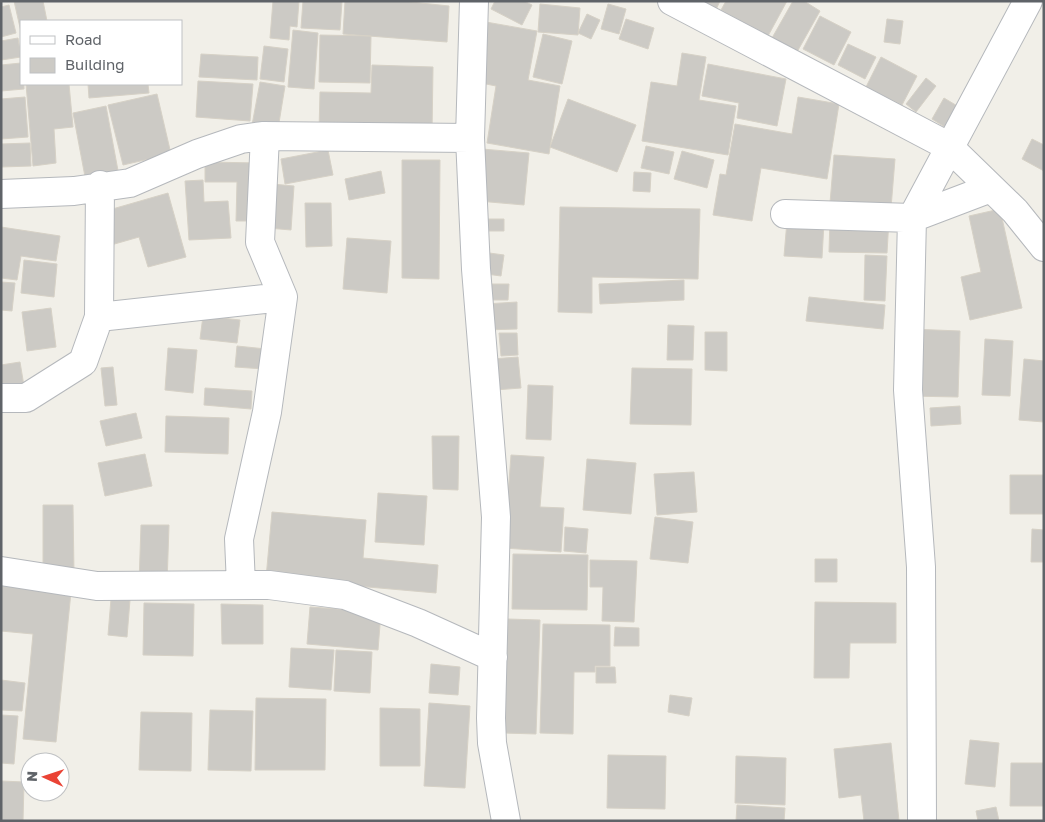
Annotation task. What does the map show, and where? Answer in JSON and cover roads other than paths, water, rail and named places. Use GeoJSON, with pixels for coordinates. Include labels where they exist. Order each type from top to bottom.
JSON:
{"type":"FeatureCollection","features":[{"type":"Feature","properties":{"kind":"street"},"geometry":{"type":"LineString","coordinates":[[474,1],[470,138],[476,269],[496,517],[492,743],[506,821]]}},
{"type":"Feature","properties":{"kind":"street"},"geometry":{"type":"LineString","coordinates":[[672,1],[948,146],[1014,211],[1044,247]]}},
{"type":"Feature","properties":{"kind":"street"},"geometry":{"type":"LineString","coordinates":[[922,821],[921,567],[908,390],[912,218],[948,146],[1028,1]]}},
{"type":"Feature","properties":{"kind":"street"},"geometry":{"type":"LineString","coordinates":[[1,194],[74,191],[130,183],[232,142],[265,136],[470,138]]}},
{"type":"Feature","properties":{"kind":"street"},"geometry":{"type":"LineString","coordinates":[[241,585],[239,539],[267,412],[283,298],[260,242],[265,136]]}},
{"type":"Feature","properties":{"kind":"street"},"geometry":{"type":"LineString","coordinates":[[1,398],[26,398],[83,362],[98,317],[100,186]]}},
{"type":"Feature","properties":{"kind":"street"},"geometry":{"type":"LineString","coordinates":[[785,214],[912,218],[991,188]]}},
{"type":"Feature","properties":{"kind":"street"},"geometry":{"type":"LineString","coordinates":[[1014,211],[1044,222]]}},
{"type":"Feature","properties":{"kind":"street"},"geometry":{"type":"LineString","coordinates":[[98,317],[283,298]]}},
{"type":"Feature","properties":{"kind":"street"},"geometry":{"type":"LineString","coordinates":[[1,571],[97,586],[269,585],[345,595],[418,623],[493,657]]}}]}
